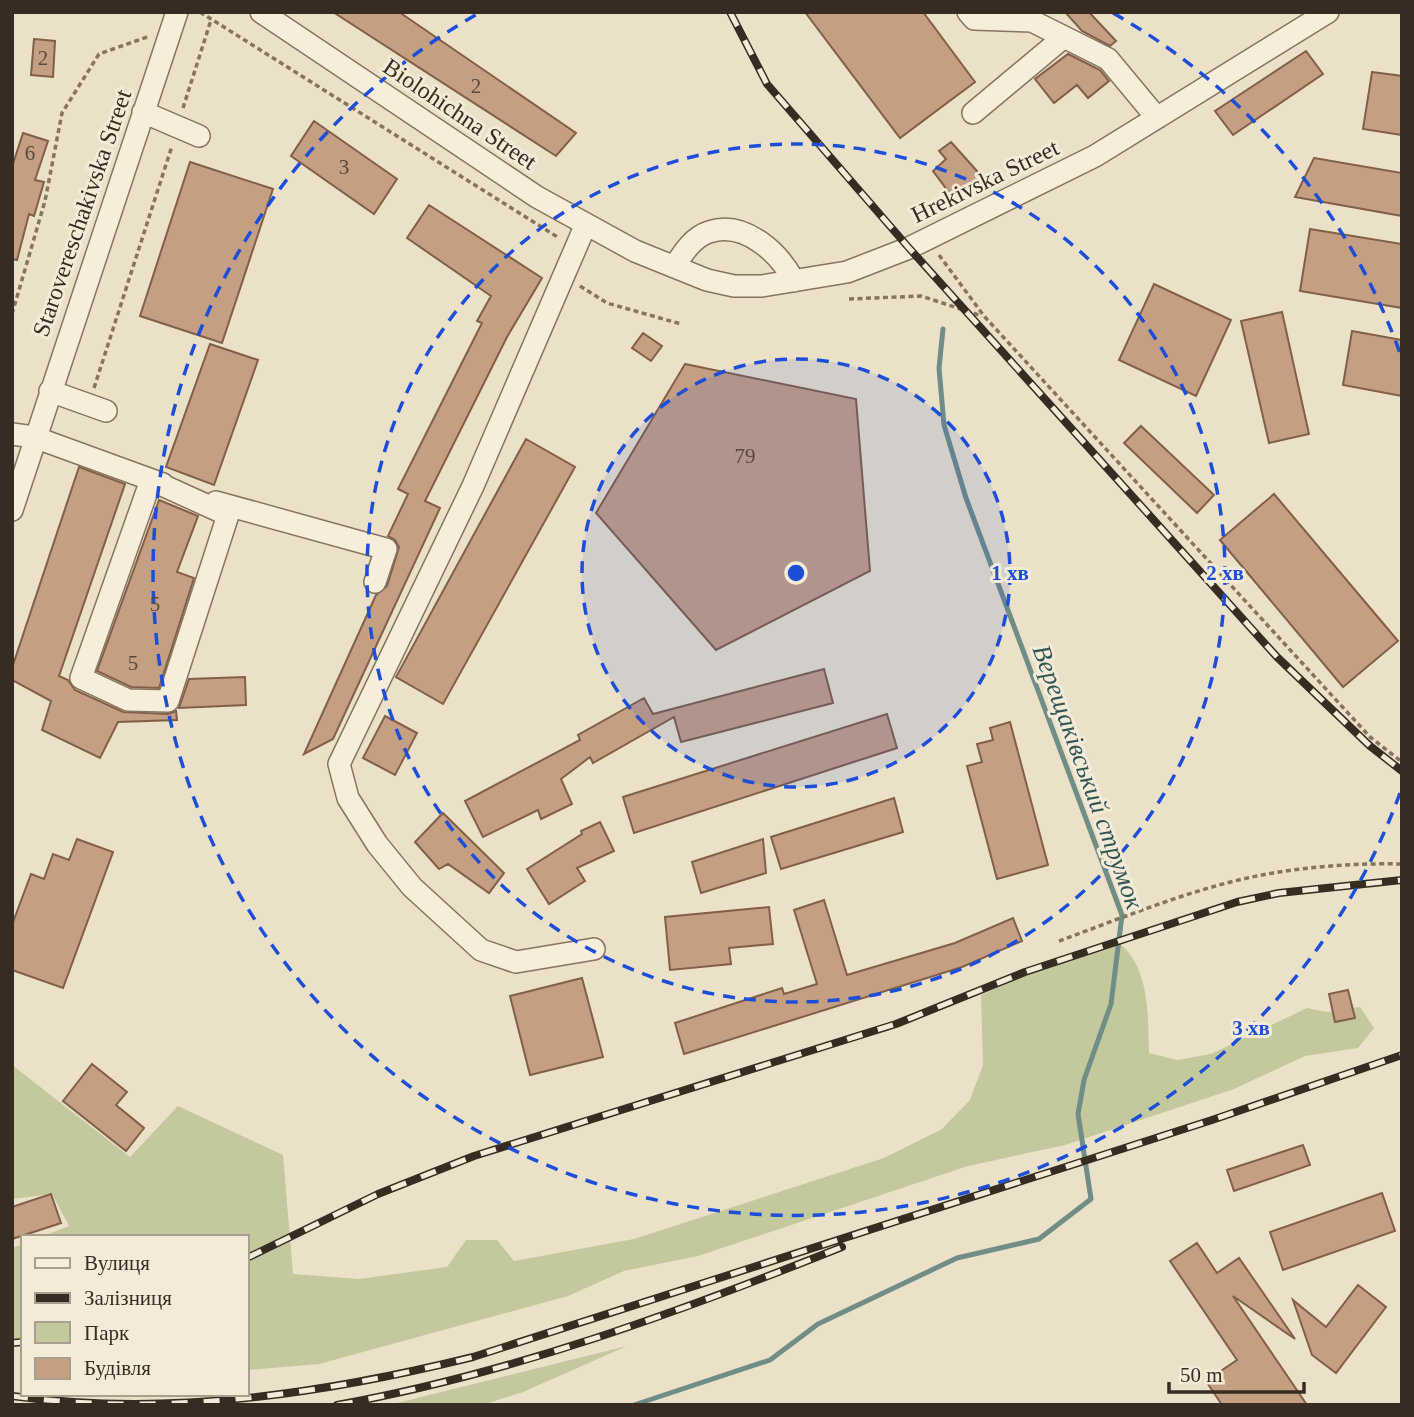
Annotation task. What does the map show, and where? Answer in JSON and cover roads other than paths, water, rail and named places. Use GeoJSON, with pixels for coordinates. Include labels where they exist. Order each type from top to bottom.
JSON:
{"type":"FeatureCollection","features":[{"type":"Feature","properties":{"kind":"street","name":"Biolohichna Street"},"geometry":{"type":"LineString","coordinates":[[261,12],[537,197],[635,251]]}},
{"type":"Feature","properties":{"kind":"street"},"geometry":{"type":"LineString","coordinates":[[968,12],[974,19],[1032,21],[1108,59],[1157,118]]}},
{"type":"Feature","properties":{"kind":"street","name":"Hrekivska Street"},"geometry":{"type":"LineString","coordinates":[[635,251],[707,280],[734,286],[762,286],[847,272],[927,239],[1096,156],[1328,12]]}},
{"type":"Feature","properties":{"kind":"street","name":"Starovereschakivska Street"},"geometry":{"type":"LineString","coordinates":[[12,510],[174,20]]}},
{"type":"Feature","properties":{"kind":"street"},"geometry":{"type":"LineString","coordinates":[[974,113],[1064,37]]}},
{"type":"Feature","properties":{"kind":"street"},"geometry":{"type":"LineString","coordinates":[[144,112],[199,135]]}},
{"type":"Feature","properties":{"kind":"street"},"geometry":{"type":"LineString","coordinates":[[586,224],[571,280],[340,764],[348,798],[377,844],[412,887],[481,950],[516,962],[594,950]]}},
{"type":"Feature","properties":{"kind":"street"},"geometry":{"type":"LineString","coordinates":[[674,267],[690,244],[700,236],[710,231],[726,230],[752,237],[768,246],[784,261],[794,281]]}},
{"type":"Feature","properties":{"kind":"street"},"geometry":{"type":"LineString","coordinates":[[50,391],[98,407]]}},
{"type":"Feature","properties":{"kind":"street"},"geometry":{"type":"LineString","coordinates":[[12,434],[34,437],[239,510],[386,550],[375,582]]}},
{"type":"Feature","properties":{"kind":"street"},"geometry":{"type":"LineString","coordinates":[[151,480],[228,515],[168,701],[128,700],[81,678],[151,480]]}},
{"type":"Feature","properties":{"kind":"waterway","name":"Верещаківський струмок"},"geometry":{"type":"LineString","coordinates":[[634,1405],[770,1360],[818,1324],[957,1258],[1039,1239],[1091,1199],[1078,1114],[1084,1080],[1111,1004],[1122,915],[966,498],[944,425],[939,368],[943,329]]}},
{"type":"Feature","properties":{"kind":"railway"},"geometry":{"type":"LineString","coordinates":[[730,12],[767,84],[909,248],[1277,657],[1370,746],[1402,771]]}},
{"type":"Feature","properties":{"kind":"railway"},"geometry":{"type":"LineString","coordinates":[[248,1258],[378,1194],[474,1156],[896,1024],[1025,972],[1237,902],[1279,893],[1402,880]]}},
{"type":"Feature","properties":{"kind":"railway"},"geometry":{"type":"LineString","coordinates":[[12,1396],[70,1402],[187,1403],[359,1382],[473,1357],[1212,1120],[1402,1055]]}},
{"type":"Feature","properties":{"kind":"railway"},"geometry":{"type":"LineString","coordinates":[[337,1405],[402,1392],[530,1359],[719,1295],[842,1247]]}},
{"type":"Feature","properties":{"kind":"railway"},"geometry":{"type":"LineString","coordinates":[[12,1343],[21,1342]]}}]}
